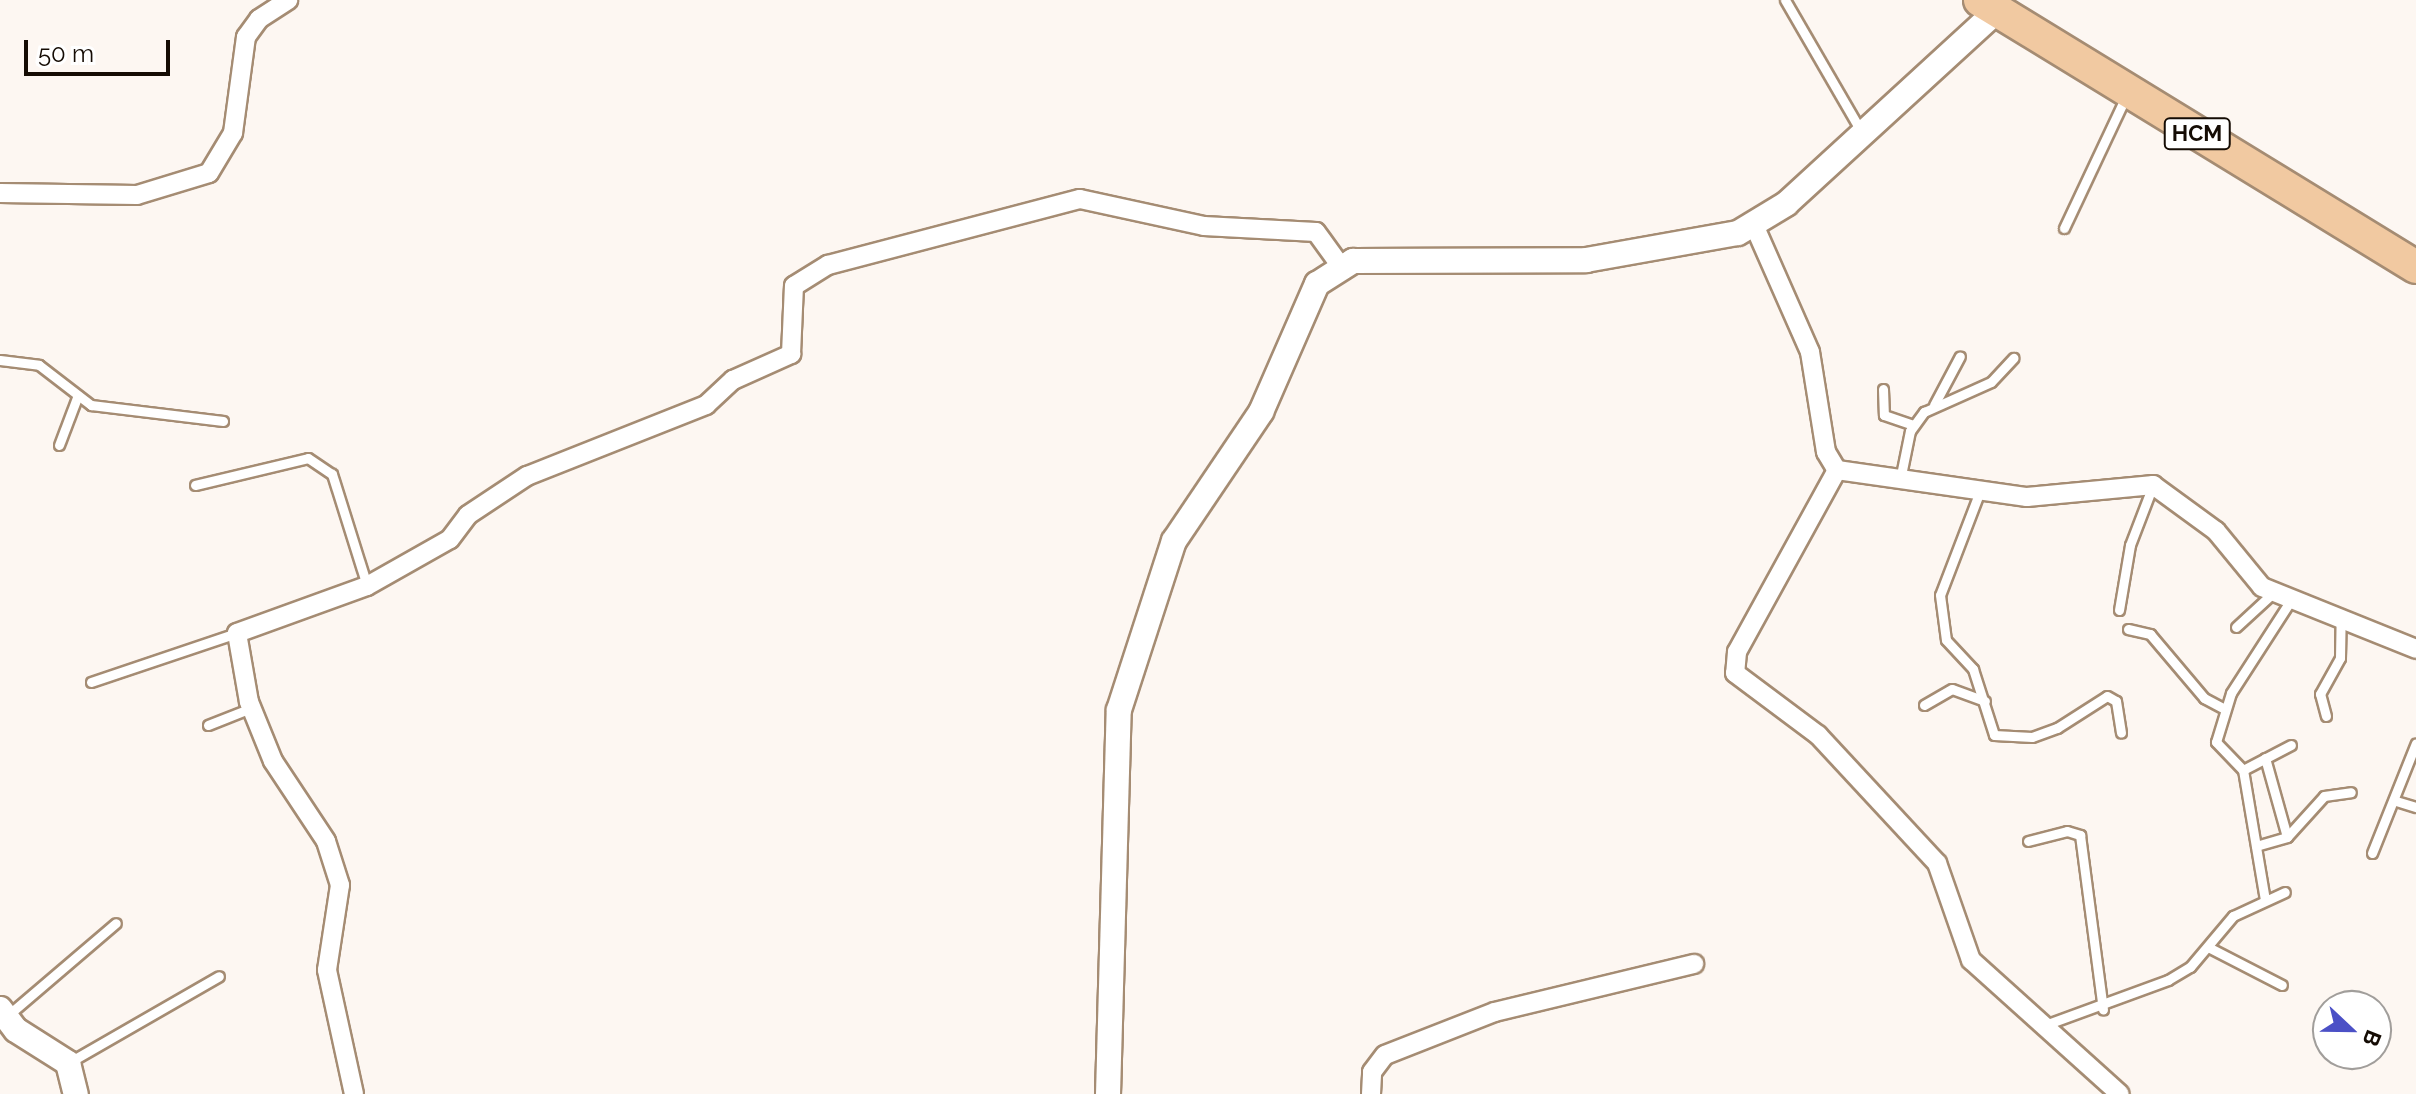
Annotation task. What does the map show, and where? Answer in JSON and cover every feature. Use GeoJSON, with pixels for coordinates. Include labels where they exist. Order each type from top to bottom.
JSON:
{"type":"FeatureCollection","features":[{"type":"Feature","properties":{"kind":"highway","name":"HCM"},"geometry":{"type":"LineString","coordinates":[[1989,5],[2416,267]]}},
{"type":"Feature","properties":{"kind":"street"},"geometry":{"type":"LineString","coordinates":[[0,193],[137,195],[209,173],[233,133],[246,37],[259,19],[288,0]]}},
{"type":"Feature","properties":{"kind":"street"},"geometry":{"type":"LineString","coordinates":[[1108,1094],[1113,754],[1130,667],[1174,541],[1261,412],[1317,284],[1340,265],[1586,260],[1711,242],[1754,225],[1863,134],[1989,5]]}},
{"type":"Feature","properties":{"kind":"street"},"geometry":{"type":"LineString","coordinates":[[354,1094],[327,970],[340,885],[326,841],[273,761],[251,708],[237,633],[367,586],[450,539],[468,515],[527,476],[706,405],[733,380],[791,354],[794,286],[828,265],[1080,199],[1204,226],[1303,228],[1322,236],[1340,265]]}},
{"type":"Feature","properties":{"kind":"street"},"geometry":{"type":"LineString","coordinates":[[1754,225],[1810,352],[1826,452],[1837,470],[1900,481],[2038,497],[2153,485],[2216,531],[2282,597],[2416,649]]}},
{"type":"Feature","properties":{"kind":"street"},"geometry":{"type":"LineString","coordinates":[[1837,470],[1737,652],[1735,673],[1818,735],[1937,863],[1971,960],[2039,1027],[2120,1094]]}},
{"type":"Feature","properties":{"kind":"street"},"geometry":{"type":"LineString","coordinates":[[1371,1094],[1372,1072],[1385,1055],[1495,1012],[1694,964]]}},
{"type":"Feature","properties":{"kind":"street"},"geometry":{"type":"LineString","coordinates":[[2,1014],[68,1063],[76,1094]]}},
{"type":"Feature","properties":{"kind":"lane"},"geometry":{"type":"LineString","coordinates":[[1785,0],[1863,134]]}},
{"type":"Feature","properties":{"kind":"lane"},"geometry":{"type":"LineString","coordinates":[[2064,228],[2128,93]]}},
{"type":"Feature","properties":{"kind":"lane"},"geometry":{"type":"LineString","coordinates":[[1900,481],[1913,425],[1934,405],[1960,356]]}},
{"type":"Feature","properties":{"kind":"lane"},"geometry":{"type":"LineString","coordinates":[[1934,405],[1991,382],[2013,358]]}},
{"type":"Feature","properties":{"kind":"lane"},"geometry":{"type":"LineString","coordinates":[[0,360],[39,365],[91,405],[223,421]]}},
{"type":"Feature","properties":{"kind":"lane"},"geometry":{"type":"LineString","coordinates":[[1883,389],[1884,415],[1913,425]]}},
{"type":"Feature","properties":{"kind":"lane"},"geometry":{"type":"LineString","coordinates":[[59,445],[78,395]]}},
{"type":"Feature","properties":{"kind":"lane"},"geometry":{"type":"LineString","coordinates":[[195,485],[308,458],[332,474],[367,586]]}},
{"type":"Feature","properties":{"kind":"lane"},"geometry":{"type":"LineString","coordinates":[[2119,610],[2130,545],[2153,485]]}},
{"type":"Feature","properties":{"kind":"lane"},"geometry":{"type":"LineString","coordinates":[[1980,491],[1940,595],[1946,640],[1973,669],[2000,738],[2057,728],[2107,696],[2116,701],[2121,733]]}},
{"type":"Feature","properties":{"kind":"lane"},"geometry":{"type":"LineString","coordinates":[[2236,627],[2282,597]]}},
{"type":"Feature","properties":{"kind":"lane"},"geometry":{"type":"LineString","coordinates":[[2265,900],[2243,770],[2217,751],[2225,709],[2282,597]]}},
{"type":"Feature","properties":{"kind":"lane"},"geometry":{"type":"LineString","coordinates":[[2326,716],[2320,694],[2340,658],[2341,619]]}},
{"type":"Feature","properties":{"kind":"lane"},"geometry":{"type":"LineString","coordinates":[[2128,629],[2150,634],[2204,698],[2225,709]]}},
{"type":"Feature","properties":{"kind":"lane"},"geometry":{"type":"LineString","coordinates":[[91,682],[237,633]]}},
{"type":"Feature","properties":{"kind":"lane"},"geometry":{"type":"LineString","coordinates":[[1924,705],[1952,689],[1985,701]]}},
{"type":"Feature","properties":{"kind":"lane"},"geometry":{"type":"LineString","coordinates":[[208,725],[251,708]]}},
{"type":"Feature","properties":{"kind":"lane"},"geometry":{"type":"LineString","coordinates":[[2372,853],[2396,801],[2416,743]]}},
{"type":"Feature","properties":{"kind":"lane"},"geometry":{"type":"LineString","coordinates":[[2243,770],[2291,745]]}},
{"type":"Feature","properties":{"kind":"lane"},"geometry":{"type":"LineString","coordinates":[[2265,758],[2287,837]]}},
{"type":"Feature","properties":{"kind":"lane"},"geometry":{"type":"LineString","coordinates":[[2256,846],[2287,837],[2324,796],[2351,792]]}},
{"type":"Feature","properties":{"kind":"lane"},"geometry":{"type":"LineString","coordinates":[[2396,801],[2416,807]]}},
{"type":"Feature","properties":{"kind":"lane"},"geometry":{"type":"LineString","coordinates":[[2028,841],[2067,831],[2080,835],[2103,1009]]}},
{"type":"Feature","properties":{"kind":"lane"},"geometry":{"type":"LineString","coordinates":[[2039,1027],[2103,1009],[2168,980],[2208,947],[2233,916],[2285,892]]}},
{"type":"Feature","properties":{"kind":"lane"},"geometry":{"type":"LineString","coordinates":[[2,1014],[116,923]]}},
{"type":"Feature","properties":{"kind":"lane"},"geometry":{"type":"LineString","coordinates":[[2208,947],[2282,985]]}},
{"type":"Feature","properties":{"kind":"lane"},"geometry":{"type":"LineString","coordinates":[[68,1063],[219,976]]}}]}
